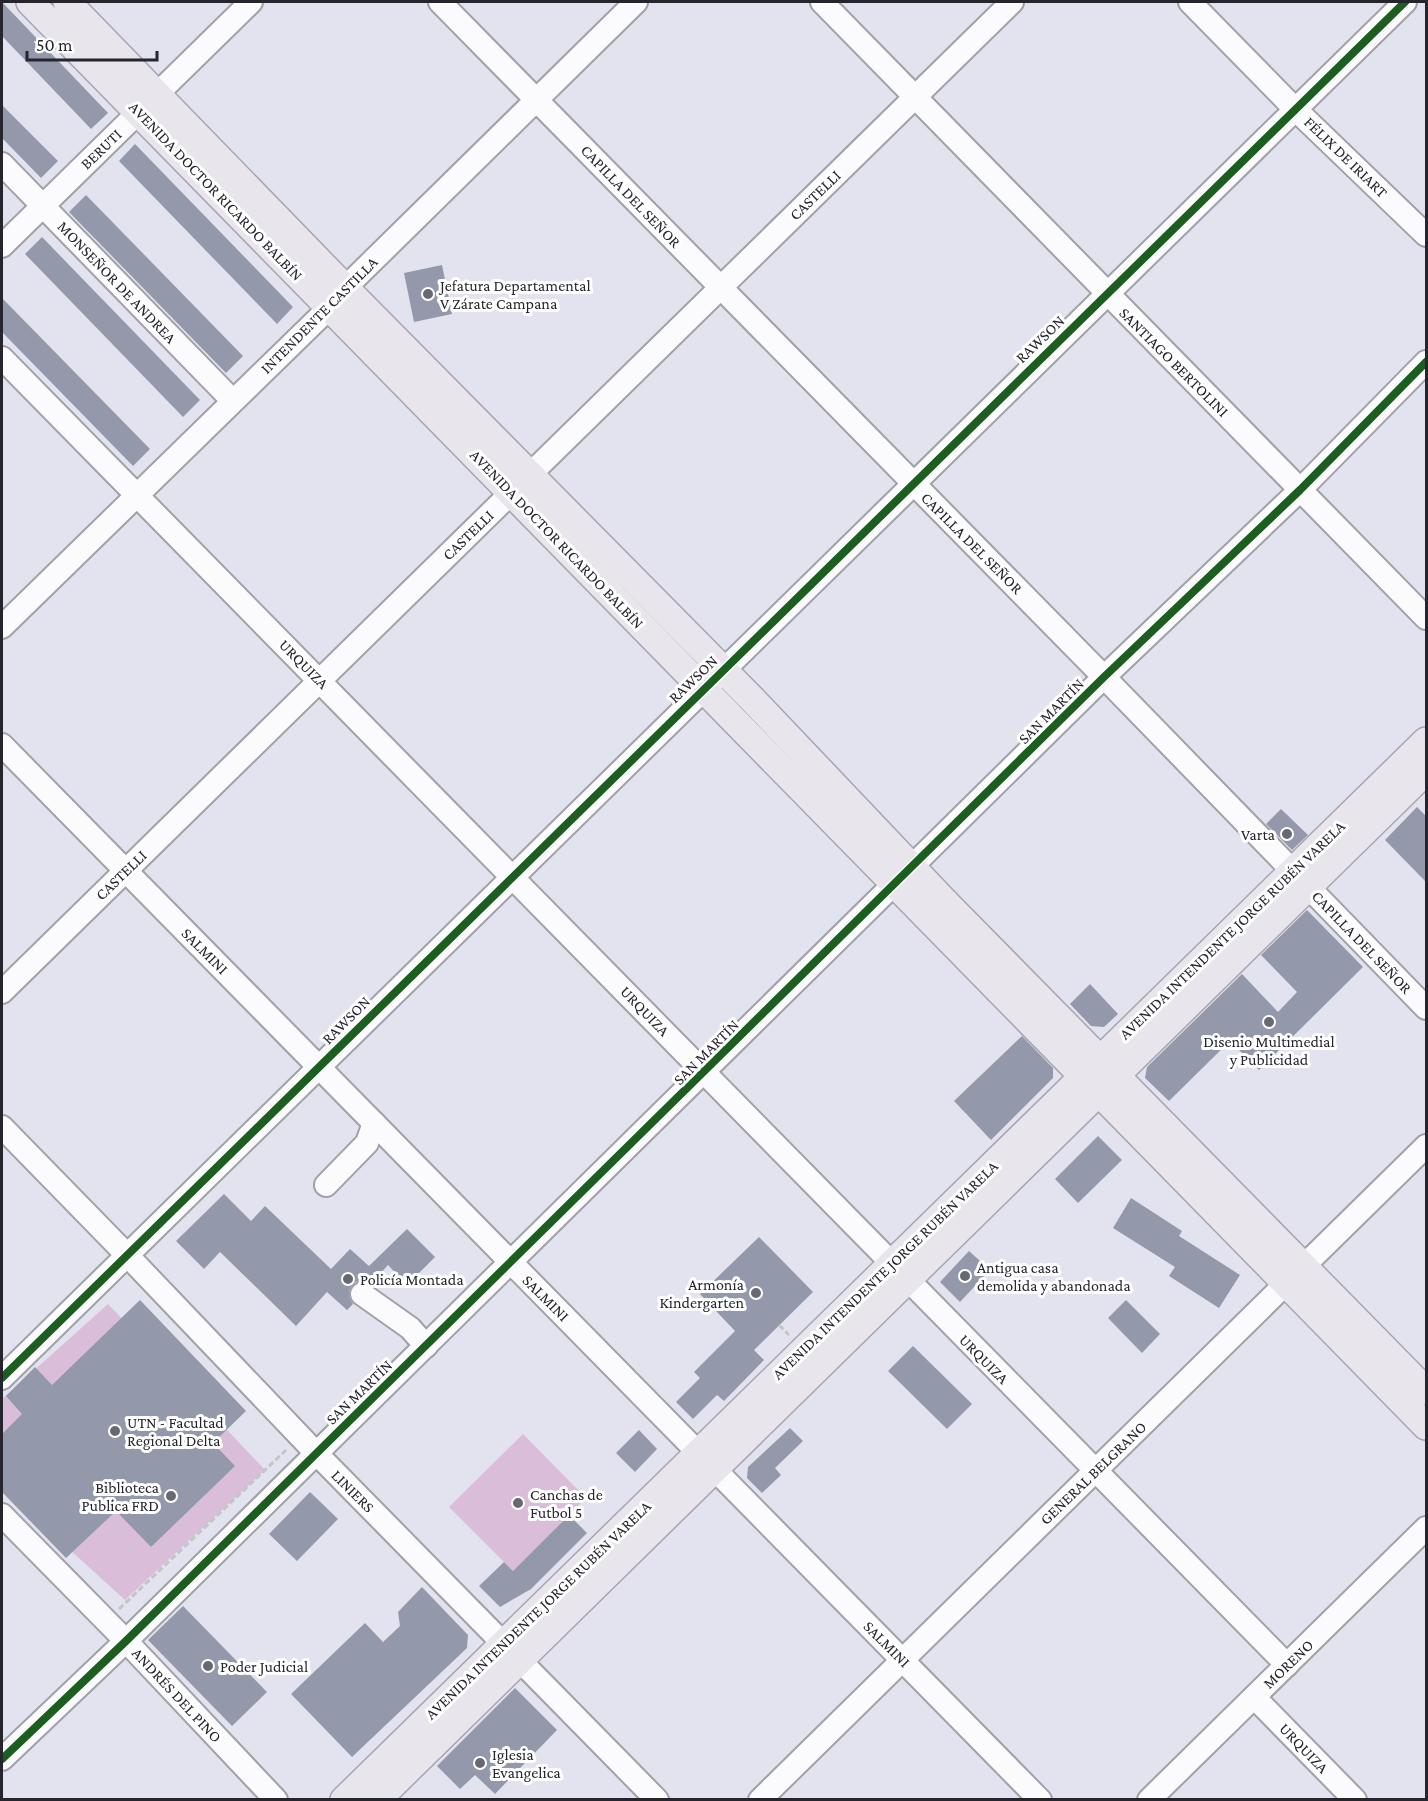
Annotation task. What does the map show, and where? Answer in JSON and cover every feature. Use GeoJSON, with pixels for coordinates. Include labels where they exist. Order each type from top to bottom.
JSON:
{"type":"FeatureCollection","features":[{"type":"Feature","properties":{"kind":"main road","name":"AVENIDA DOCTOR RICARDO BALBÍN"},"geometry":{"type":"LineString","coordinates":[[30,2],[148,103],[521,484],[723,669],[904,876]]}},
{"type":"Feature","properties":{"kind":"main road","name":"AVENIDA DOCTOR RICARDO BALBÍN"},"geometry":{"type":"LineString","coordinates":[[67,2],[148,103]]}},
{"type":"Feature","properties":{"kind":"main road","name":"AVENIDA DOCTOR RICARDO BALBÍN"},"geometry":{"type":"LineString","coordinates":[[521,484],[703,688],[904,876],[1295,1275]]}},
{"type":"Feature","properties":{"kind":"main road","name":"AVENIDA INTENDENTE JORGE RUBÉN VARELA"},"geometry":{"type":"LineString","coordinates":[[344,1800],[511,1652],[1300,879],[1426,741]]}},
{"type":"Feature","properties":{"kind":"main road","name":"AVENIDA INTENDENTE JORGE RUBÉN VARELA"},"geometry":{"type":"LineString","coordinates":[[1300,879],[1426,771]]}},
{"type":"Feature","properties":{"kind":"main road"},"geometry":{"type":"LineString","coordinates":[[1295,1275],[1426,1391]]}},
{"type":"Feature","properties":{"kind":"main road"},"geometry":{"type":"LineString","coordinates":[[1295,1275],[1426,1426]]}},
{"type":"Feature","properties":{"kind":"main road","name":"AVENIDA INTENDENTE JORGE RUBÉN VARELA"},"geometry":{"type":"LineString","coordinates":[[377,1800],[511,1652]]}},
{"type":"Feature","properties":{"kind":"street","name":"BERUTI"},"geometry":{"type":"LineString","coordinates":[[2,246],[251,2]]}},
{"type":"Feature","properties":{"kind":"street","name":"CAPILLA DEL SEÑOR"},"geometry":{"type":"LineString","coordinates":[[440,2],[1426,1008]]}},
{"type":"Feature","properties":{"kind":"street","name":"INTENDENTE CASTILLA"},"geometry":{"type":"LineString","coordinates":[[2,627],[636,2]]}},
{"type":"Feature","properties":{"kind":"street","name":"SANTIAGO BERTOLINI"},"geometry":{"type":"LineString","coordinates":[[822,2],[1426,618]]}},
{"type":"Feature","properties":{"kind":"street","name":"CASTELLI"},"geometry":{"type":"LineString","coordinates":[[2,992],[1012,2]]}},
{"type":"Feature","properties":{"kind":"street","name":"FÉLIX DE IRIART"},"geometry":{"type":"LineString","coordinates":[[1190,2],[1295,109],[1426,235]]}},
{"type":"Feature","properties":{"kind":"street","name":"RAWSON"},"geometry":{"type":"LineString","coordinates":[[2,1378],[1405,2]]}},
{"type":"Feature","properties":{"kind":"street","name":"MONSEÑOR DE ANDREA"},"geometry":{"type":"LineString","coordinates":[[2,164],[233,401]]}},
{"type":"Feature","properties":{"kind":"street","name":"URQUIZA"},"geometry":{"type":"LineString","coordinates":[[2,358],[705,1072],[898,1273],[1287,1665]]}},
{"type":"Feature","properties":{"kind":"street","name":"SAN MARTÍN"},"geometry":{"type":"LineString","coordinates":[[2,1759],[126,1641],[511,1263],[1104,677],[1300,490],[1426,362]]}},
{"type":"Feature","properties":{"kind":"street","name":"SALMINI"},"geometry":{"type":"LineString","coordinates":[[2,744],[1040,1800]]}},
{"type":"Feature","properties":{"kind":"street"},"geometry":{"type":"LineString","coordinates":[[326,1185],[367,1143],[374,1123]]}},
{"type":"Feature","properties":{"kind":"street","name":"LINIERS"},"geometry":{"type":"LineString","coordinates":[[2,1127],[316,1453],[657,1800]]}},
{"type":"Feature","properties":{"kind":"street","name":"GENERAL BELGRANO"},"geometry":{"type":"LineString","coordinates":[[760,1800],[1426,1146]]}},
{"type":"Feature","properties":{"kind":"street"},"geometry":{"type":"LineString","coordinates":[[362,1294],[410,1328],[426,1346]]}},
{"type":"Feature","properties":{"kind":"street","name":"ANDRÉS DEL PINO"},"geometry":{"type":"LineString","coordinates":[[2,1515],[126,1641],[268,1797]]}},
{"type":"Feature","properties":{"kind":"street","name":"MORENO"},"geometry":{"type":"LineString","coordinates":[[1149,1800],[1426,1528]]}},
{"type":"Feature","properties":{"kind":"street","name":"URQUIZA"},"geometry":{"type":"LineString","coordinates":[[1254,1697],[1355,1800]]}},
{"type":"Feature","properties":{"kind":"path"},"geometry":{"type":"LineString","coordinates":[[113,1613],[291,1446]]}},
{"type":"Feature","properties":{"kind":"shaded area","name":"UTN - Facultad Regional Delta"},"geometry":{"type":"Polygon","coordinates":[[[108,1304],[265,1470],[125,1600],[2,1488],[2,1399],[108,1304]]]}},
{"type":"Feature","properties":{"kind":"shaded area","name":"Canchas de Futbol 5"},"geometry":{"type":"Polygon","coordinates":[[[523,1434],[586,1498],[513,1571],[449,1507],[523,1434]]]}},
{"type":"Feature","properties":{"kind":"building"},"geometry":{"type":"Polygon","coordinates":[[[2,2],[108,113],[91,129],[2,36],[2,2]]]}},
{"type":"Feature","properties":{"kind":"building"},"geometry":{"type":"Polygon","coordinates":[[[2,105],[58,161],[41,178],[2,138],[2,105]]]}},
{"type":"Feature","properties":{"kind":"building"},"geometry":{"type":"Polygon","coordinates":[[[135,144],[293,307],[277,324],[119,161],[135,144]]]}},
{"type":"Feature","properties":{"kind":"building"},"geometry":{"type":"Polygon","coordinates":[[[86,195],[243,356],[226,373],[69,212],[86,195]]]}},
{"type":"Feature","properties":{"kind":"building"},"geometry":{"type":"Polygon","coordinates":[[[42,237],[200,400],[183,417],[25,254],[42,237]]]}},
{"type":"Feature","properties":{"kind":"building","name":"Jefatura Departamental V Zárate Campana"},"geometry":{"type":"Polygon","coordinates":[[[442,265],[452,314],[414,322],[404,273],[442,265]]]}},
{"type":"Feature","properties":{"kind":"building"},"geometry":{"type":"Polygon","coordinates":[[[2,298],[150,449],[133,466],[2,332],[2,298]]]}},
{"type":"Feature","properties":{"kind":"building"},"geometry":{"type":"Polygon","coordinates":[[[1417,807],[1426,816],[1426,882],[1385,840],[1417,807]]]}},
{"type":"Feature","properties":{"kind":"building","name":"Varta"},"geometry":{"type":"Polygon","coordinates":[[[1281,809],[1308,835],[1292,850],[1266,824],[1281,809]]]}},
{"type":"Feature","properties":{"kind":"building"},"geometry":{"type":"Polygon","coordinates":[[[1307,910],[1363,967],[1259,1070],[1230,1041],[1169,1101],[1145,1078],[1147,1067],[1242,974],[1278,1012],[1297,992],[1261,955],[1307,910]]]}},
{"type":"Feature","properties":{"kind":"building"},"geometry":{"type":"Polygon","coordinates":[[[1090,984],[1118,1014],[1104,1027],[1091,1026],[1070,1004],[1090,984]]]}},
{"type":"Feature","properties":{"kind":"building"},"geometry":{"type":"Polygon","coordinates":[[[1022,1036],[1053,1068],[1053,1078],[991,1140],[954,1101],[1022,1036]]]}},
{"type":"Feature","properties":{"kind":"building"},"geometry":{"type":"Polygon","coordinates":[[[1098,1136],[1122,1160],[1078,1203],[1055,1179],[1098,1136]]]}},
{"type":"Feature","properties":{"kind":"building"},"geometry":{"type":"Polygon","coordinates":[[[224,1194],[251,1221],[265,1206],[331,1269],[350,1249],[369,1266],[407,1229],[435,1257],[407,1285],[388,1265],[371,1284],[364,1281],[356,1282],[349,1292],[353,1304],[347,1310],[327,1292],[296,1326],[220,1252],[204,1269],[176,1241],[224,1194]]]}},
{"type":"Feature","properties":{"kind":"building"},"geometry":{"type":"Polygon","coordinates":[[[1131,1198],[1182,1231],[1179,1236],[1240,1275],[1219,1308],[1169,1276],[1175,1267],[1113,1228],[1131,1198]]]}},
{"type":"Feature","properties":{"kind":"building","name":"Armonía Kindergarten"},"geometry":{"type":"Polygon","coordinates":[[[759,1237],[813,1292],[754,1350],[764,1360],[724,1401],[717,1395],[693,1419],[676,1402],[700,1378],[694,1372],[735,1331],[700,1294],[759,1237]]]}},
{"type":"Feature","properties":{"kind":"building","name":"Antigua casa demolida y abandonada"},"geometry":{"type":"Polygon","coordinates":[[[969,1251],[990,1270],[960,1302],[940,1282],[969,1251]]]}},
{"type":"Feature","properties":{"kind":"building","name":"UTN - Facultad Regional Delta"},"geometry":{"type":"Polygon","coordinates":[[[140,1300],[246,1411],[213,1443],[235,1466],[151,1547],[116,1511],[66,1558],[2,1492],[2,1434],[22,1414],[6,1396],[35,1367],[52,1385],[140,1300]]]}},
{"type":"Feature","properties":{"kind":"building"},"geometry":{"type":"Polygon","coordinates":[[[1126,1300],[1160,1334],[1142,1353],[1108,1318],[1126,1300]]]}},
{"type":"Feature","properties":{"kind":"building"},"geometry":{"type":"Polygon","coordinates":[[[913,1346],[972,1404],[947,1429],[888,1371],[913,1346]]]}},
{"type":"Feature","properties":{"kind":"building"},"geometry":{"type":"Polygon","coordinates":[[[790,1428],[803,1441],[775,1468],[781,1475],[762,1493],[747,1478],[748,1467],[790,1428]]]}},
{"type":"Feature","properties":{"kind":"building"},"geometry":{"type":"Polygon","coordinates":[[[639,1430],[657,1449],[635,1472],[616,1453],[639,1430]]]}},
{"type":"Feature","properties":{"kind":"building"},"geometry":{"type":"Polygon","coordinates":[[[310,1492],[338,1519],[297,1561],[269,1534],[310,1492]]]}},
{"type":"Feature","properties":{"kind":"building"},"geometry":{"type":"Polygon","coordinates":[[[569,1515],[587,1533],[531,1589],[500,1607],[479,1586],[504,1562],[513,1571],[569,1515]]]}},
{"type":"Feature","properties":{"kind":"building"},"geometry":{"type":"Polygon","coordinates":[[[422,1587],[468,1635],[467,1648],[352,1757],[291,1694],[365,1623],[383,1642],[400,1626],[398,1612],[422,1587]]]}},
{"type":"Feature","properties":{"kind":"building","name":"Poder Judicial"},"geometry":{"type":"Polygon","coordinates":[[[183,1606],[267,1692],[232,1726],[148,1640],[183,1606]]]}},
{"type":"Feature","properties":{"kind":"building"},"geometry":{"type":"Polygon","coordinates":[[[515,1688],[557,1730],[495,1794],[475,1775],[460,1789],[437,1766],[515,1688]]]}},
{"type":"Feature","properties":{"kind":"cycle path"},"geometry":{"type":"LineString","coordinates":[[2,1378],[1405,2]]}},
{"type":"Feature","properties":{"kind":"cycle path"},"geometry":{"type":"LineString","coordinates":[[2,1759],[126,1641],[1104,677],[1300,490],[1426,362]]}},
{"type":"Feature","properties":{"kind":"place","name":"Jefatura Departamental V Zárate Campana"},"geometry":{"type":"Point","coordinates":[428,294]}},
{"type":"Feature","properties":{"kind":"place","name":"Varta"},"geometry":{"type":"Point","coordinates":[1287,834]}},
{"type":"Feature","properties":{"kind":"place","name":"Disenio Multimedial y Publicidad"},"geometry":{"type":"Point","coordinates":[1269,1022]}},
{"type":"Feature","properties":{"kind":"place","name":"Antigua casa demolida y abandonada"},"geometry":{"type":"Point","coordinates":[965,1276]}},
{"type":"Feature","properties":{"kind":"place","name":"Policía Montada"},"geometry":{"type":"Point","coordinates":[348,1279]}},
{"type":"Feature","properties":{"kind":"place","name":"Armonía Kindergarten"},"geometry":{"type":"Point","coordinates":[756,1293]}},
{"type":"Feature","properties":{"kind":"place","name":"UTN - Facultad Regional Delta"},"geometry":{"type":"Point","coordinates":[115,1431]}},
{"type":"Feature","properties":{"kind":"place","name":"Biblioteca Publica FRD"},"geometry":{"type":"Point","coordinates":[171,1496]}},
{"type":"Feature","properties":{"kind":"place","name":"Canchas de Futbol 5"},"geometry":{"type":"Point","coordinates":[518,1503]}},
{"type":"Feature","properties":{"kind":"place","name":"Poder Judicial"},"geometry":{"type":"Point","coordinates":[208,1666]}},
{"type":"Feature","properties":{"kind":"place","name":"Iglesia Evangelica"},"geometry":{"type":"Point","coordinates":[480,1763]}}]}
